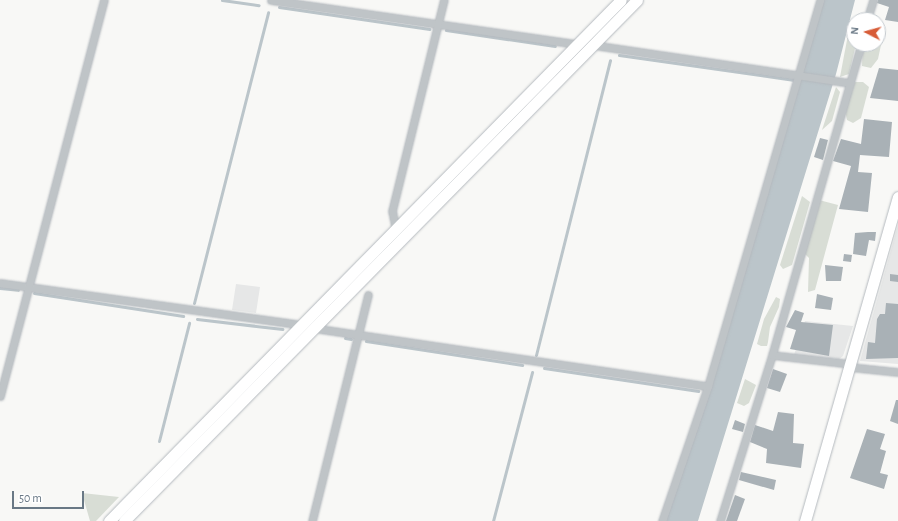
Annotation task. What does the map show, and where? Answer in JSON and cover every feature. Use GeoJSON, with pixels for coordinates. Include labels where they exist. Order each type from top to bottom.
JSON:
{"type":"FeatureCollection","features":[{"type":"Feature","properties":{"kind":"street"},"geometry":{"type":"LineString","coordinates":[[0,396],[104,0]]}},
{"type":"Feature","properties":{"kind":"street"},"geometry":{"type":"LineString","coordinates":[[270,0],[578,44]]}},
{"type":"Feature","properties":{"kind":"street"},"geometry":{"type":"LineString","coordinates":[[396,231],[392,211],[444,0]]}},
{"type":"Feature","properties":{"kind":"street"},"geometry":{"type":"LineString","coordinates":[[109,521],[396,231],[621,0]]}},
{"type":"Feature","properties":{"kind":"street"},"geometry":{"type":"LineString","coordinates":[[124,521],[638,0]]}},
{"type":"Feature","properties":{"kind":"street"},"geometry":{"type":"LineString","coordinates":[[662,521],[708,386],[801,75],[820,0]]}},
{"type":"Feature","properties":{"kind":"street"},"geometry":{"type":"LineString","coordinates":[[869,12],[873,0]]}},
{"type":"Feature","properties":{"kind":"street"},"geometry":{"type":"LineString","coordinates":[[593,45],[850,83]]}},
{"type":"Feature","properties":{"kind":"street"},"geometry":{"type":"LineString","coordinates":[[720,521],[772,355],[859,52]]}},
{"type":"Feature","properties":{"kind":"street"},"geometry":{"type":"LineString","coordinates":[[805,521],[898,197]]}},
{"type":"Feature","properties":{"kind":"street"},"geometry":{"type":"LineString","coordinates":[[0,282],[302,325],[360,336],[708,386]]}},
{"type":"Feature","properties":{"kind":"street"},"geometry":{"type":"LineString","coordinates":[[312,521],[360,336],[368,296]]}},
{"type":"Feature","properties":{"kind":"street"},"geometry":{"type":"LineString","coordinates":[[772,355],[898,372]]}},
{"type":"Feature","properties":{"kind":"shaded area"},"geometry":{"type":"Polygon","coordinates":[[[824,0],[855,0],[852,12],[846,12],[846,35],[836,74],[698,521],[666,521],[710,392],[824,0]]]}},
{"type":"Feature","properties":{"kind":"shaded area"},"geometry":{"type":"Polygon","coordinates":[[[846,45],[846,52],[854,52],[849,74],[840,77],[846,45]]]}},
{"type":"Feature","properties":{"kind":"shaded area"},"geometry":{"type":"Polygon","coordinates":[[[863,52],[880,52],[878,59],[871,68],[862,66],[863,52]]]}},
{"type":"Feature","properties":{"kind":"shaded area"},"geometry":{"type":"Polygon","coordinates":[[[855,82],[863,82],[869,87],[861,118],[853,123],[847,120],[845,111],[855,82]]]}},
{"type":"Feature","properties":{"kind":"shaded area"},"geometry":{"type":"Polygon","coordinates":[[[836,87],[840,92],[832,121],[822,130],[836,87]]]}},
{"type":"Feature","properties":{"kind":"shaded area"},"geometry":{"type":"Polygon","coordinates":[[[802,196],[810,202],[792,265],[783,269],[780,265],[802,196]]]}},
{"type":"Feature","properties":{"kind":"shaded area"},"geometry":{"type":"Polygon","coordinates":[[[819,200],[838,205],[815,290],[808,292],[809,258],[804,253],[819,200]]]}},
{"type":"Feature","properties":{"kind":"shaded area"},"geometry":{"type":"Polygon","coordinates":[[[898,225],[898,364],[860,361],[898,225]]]}},
{"type":"Feature","properties":{"kind":"shaded area"},"geometry":{"type":"Polygon","coordinates":[[[236,284],[260,287],[256,313],[232,310],[236,284]]]}},
{"type":"Feature","properties":{"kind":"shaded area"},"geometry":{"type":"Polygon","coordinates":[[[776,297],[780,299],[779,307],[770,327],[767,346],[761,346],[757,344],[764,319],[776,297]]]}},
{"type":"Feature","properties":{"kind":"shaded area"},"geometry":{"type":"Polygon","coordinates":[[[805,321],[853,326],[843,356],[839,359],[794,355],[805,321]]]}},
{"type":"Feature","properties":{"kind":"shaded area"},"geometry":{"type":"Polygon","coordinates":[[[745,379],[756,385],[749,403],[744,406],[737,403],[745,379]]]}},
{"type":"Feature","properties":{"kind":"shaded area"},"geometry":{"type":"Polygon","coordinates":[[[82,493],[119,497],[96,521],[90,521],[82,493]]]}},
{"type":"Feature","properties":{"kind":"building"},"geometry":{"type":"Polygon","coordinates":[[[878,0],[898,0],[898,22],[886,20],[889,7],[877,3],[878,0]]]}},
{"type":"Feature","properties":{"kind":"building"},"geometry":{"type":"Polygon","coordinates":[[[879,68],[898,70],[898,101],[870,98],[879,68]]]}},
{"type":"Feature","properties":{"kind":"building"},"geometry":{"type":"Polygon","coordinates":[[[864,119],[892,122],[889,157],[860,155],[858,172],[872,173],[868,212],[839,209],[851,166],[833,161],[841,139],[861,144],[864,119]]]}},
{"type":"Feature","properties":{"kind":"building"},"geometry":{"type":"Polygon","coordinates":[[[820,138],[828,140],[823,160],[814,157],[820,138]]]}},
{"type":"Feature","properties":{"kind":"building"},"geometry":{"type":"Polygon","coordinates":[[[876,232],[875,241],[869,240],[866,256],[853,254],[855,233],[876,232]]]}},
{"type":"Feature","properties":{"kind":"building"},"geometry":{"type":"Polygon","coordinates":[[[844,254],[852,255],[851,262],[843,261],[844,254]]]}},
{"type":"Feature","properties":{"kind":"building"},"geometry":{"type":"Polygon","coordinates":[[[825,265],[843,267],[841,281],[826,281],[825,265]]]}},
{"type":"Feature","properties":{"kind":"building"},"geometry":{"type":"Polygon","coordinates":[[[890,274],[898,275],[898,282],[890,281],[890,274]]]}},
{"type":"Feature","properties":{"kind":"building"},"geometry":{"type":"Polygon","coordinates":[[[817,294],[833,298],[831,310],[815,308],[817,294]]]}},
{"type":"Feature","properties":{"kind":"building"},"geometry":{"type":"Polygon","coordinates":[[[886,303],[898,304],[898,358],[866,359],[868,342],[875,343],[877,319],[880,314],[885,314],[886,303]]]}},
{"type":"Feature","properties":{"kind":"building"},"geometry":{"type":"Polygon","coordinates":[[[795,310],[804,313],[801,322],[833,325],[829,356],[790,349],[796,330],[786,327],[795,310]]]}},
{"type":"Feature","properties":{"kind":"building"},"geometry":{"type":"Polygon","coordinates":[[[773,369],[787,374],[780,392],[767,388],[773,369]]]}},
{"type":"Feature","properties":{"kind":"building"},"geometry":{"type":"Polygon","coordinates":[[[896,400],[898,400],[898,424],[890,421],[896,400]]]}},
{"type":"Feature","properties":{"kind":"building"},"geometry":{"type":"Polygon","coordinates":[[[778,412],[794,414],[793,443],[804,444],[801,468],[766,463],[767,449],[750,442],[755,425],[773,431],[778,412]]]}},
{"type":"Feature","properties":{"kind":"building"},"geometry":{"type":"Polygon","coordinates":[[[735,420],[745,424],[743,432],[732,429],[735,420]]]}},
{"type":"Feature","properties":{"kind":"building"},"geometry":{"type":"Polygon","coordinates":[[[867,429],[885,434],[880,449],[886,451],[880,473],[888,475],[884,489],[850,478],[867,429]]]}},
{"type":"Feature","properties":{"kind":"building"},"geometry":{"type":"Polygon","coordinates":[[[741,472],[776,480],[774,490],[739,480],[741,472]]]}},
{"type":"Feature","properties":{"kind":"building"},"geometry":{"type":"Polygon","coordinates":[[[735,495],[745,499],[737,521],[726,521],[735,495]]]}},
{"type":"Feature","properties":{"kind":"waterway"},"geometry":{"type":"LineString","coordinates":[[222,0],[259,5]]}},
{"type":"Feature","properties":{"kind":"waterway"},"geometry":{"type":"LineString","coordinates":[[279,7],[429,29]]}},
{"type":"Feature","properties":{"kind":"waterway"},"geometry":{"type":"LineString","coordinates":[[194,303],[268,12]]}},
{"type":"Feature","properties":{"kind":"waterway"},"geometry":{"type":"LineString","coordinates":[[446,30],[555,46]]}},
{"type":"Feature","properties":{"kind":"waterway"},"geometry":{"type":"LineString","coordinates":[[619,55],[794,80]]}},
{"type":"Feature","properties":{"kind":"waterway"},"geometry":{"type":"LineString","coordinates":[[536,355],[610,60]]}},
{"type":"Feature","properties":{"kind":"waterway"},"geometry":{"type":"LineString","coordinates":[[0,288],[18,290]]}},
{"type":"Feature","properties":{"kind":"waterway"},"geometry":{"type":"LineString","coordinates":[[34,293],[183,316]]}},
{"type":"Feature","properties":{"kind":"waterway"},"geometry":{"type":"LineString","coordinates":[[197,319],[282,329]]}},
{"type":"Feature","properties":{"kind":"waterway"},"geometry":{"type":"LineString","coordinates":[[159,441],[189,323]]}},
{"type":"Feature","properties":{"kind":"waterway"},"geometry":{"type":"LineString","coordinates":[[345,338],[351,339]]}},
{"type":"Feature","properties":{"kind":"waterway"},"geometry":{"type":"LineString","coordinates":[[366,341],[522,365]]}},
{"type":"Feature","properties":{"kind":"waterway"},"geometry":{"type":"LineString","coordinates":[[544,368],[698,391]]}},
{"type":"Feature","properties":{"kind":"waterway"},"geometry":{"type":"LineString","coordinates":[[493,521],[532,372]]}}]}
